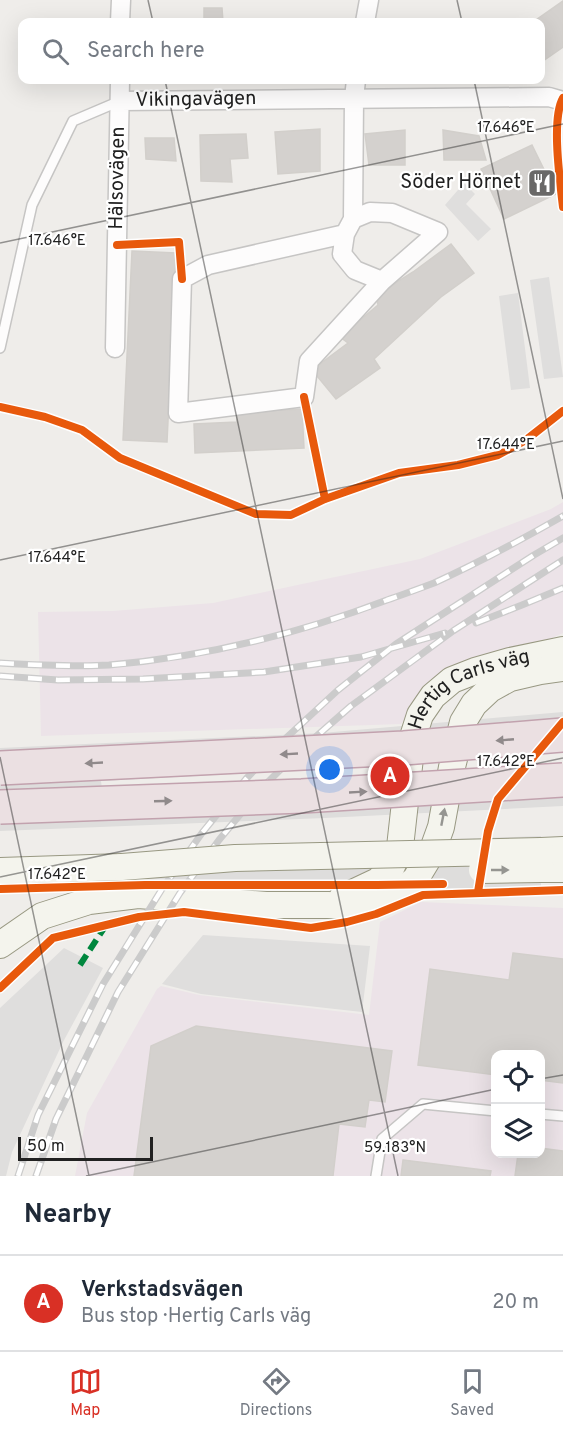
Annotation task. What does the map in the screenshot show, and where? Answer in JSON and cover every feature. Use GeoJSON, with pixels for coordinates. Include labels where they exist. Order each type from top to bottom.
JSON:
{"type":"FeatureCollection","features":[{"type":"Feature","properties":{"kind":"highway"},"geometry":{"type":"LineString","coordinates":[[0,768],[404,748],[563,735]]}},
{"type":"Feature","properties":{"kind":"highway"},"geometry":{"type":"LineString","coordinates":[[0,807],[302,796],[563,780]]}},
{"type":"Feature","properties":{"kind":"main road","name":"Hertig Carls väg"},"geometry":{"type":"LineString","coordinates":[[328,905],[378,881],[392,866],[400,847],[412,740],[420,715],[433,696],[452,680],[475,671],[563,650]]}},
{"type":"Feature","properties":{"kind":"main road","name":"Hertig Carls väg"},"geometry":{"type":"LineString","coordinates":[[0,945],[42,916],[89,901],[138,895],[266,905],[359,907],[396,894],[415,880],[432,852],[441,826],[463,722],[474,704],[490,690],[510,678],[563,668]]}},
{"type":"Feature","properties":{"kind":"main road"},"geometry":{"type":"LineString","coordinates":[[0,871],[122,867],[235,858],[552,860]]}},
{"type":"Feature","properties":{"kind":"street"},"geometry":{"type":"LineString","coordinates":[[120,18],[121,0]]}},
{"type":"Feature","properties":{"kind":"street"},"geometry":{"type":"LineString","coordinates":[[366,18],[369,0]]}},
{"type":"Feature","properties":{"kind":"street","name":"Hälsovägen"},"geometry":{"type":"LineString","coordinates":[[115,348],[120,84]]}},
{"type":"Feature","properties":{"kind":"street"},"geometry":{"type":"LineString","coordinates":[[356,84],[349,226],[342,254],[355,270],[382,280]]}},
{"type":"Feature","properties":{"kind":"street","name":"Vikingavägen"},"geometry":{"type":"LineString","coordinates":[[120,101],[549,97],[563,101]]}},
{"type":"Feature","properties":{"kind":"street"},"geometry":{"type":"LineString","coordinates":[[370,212],[392,213],[438,232],[382,280],[309,361],[304,397],[178,412],[182,279],[208,265],[349,226],[370,212]]}},
{"type":"Feature","properties":{"kind":"lane","name":"Vikingavägen"},"geometry":{"type":"LineString","coordinates":[[0,348],[32,205],[73,121],[120,101]]}},
{"type":"Feature","properties":{"kind":"lane"},"geometry":{"type":"LineString","coordinates":[[376,1176],[381,1139],[423,1104],[491,1110]]}},
{"type":"Feature","properties":{"kind":"lane"},"geometry":{"type":"LineString","coordinates":[[545,1114],[563,1116]]}},
{"type":"Feature","properties":{"kind":"shaded area"},"geometry":{"type":"Polygon","coordinates":[[[464,183],[475,194],[466,204],[491,229],[478,241],[445,205],[464,183]]]}},
{"type":"Feature","properties":{"kind":"shaded area"},"geometry":{"type":"Polygon","coordinates":[[[549,277],[563,377],[544,379],[530,280],[549,277]]]}},
{"type":"Feature","properties":{"kind":"shaded area"},"geometry":{"type":"Polygon","coordinates":[[[518,293],[530,388],[511,390],[499,296],[518,293]]]}},
{"type":"Feature","properties":{"kind":"shaded area"},"geometry":{"type":"Polygon","coordinates":[[[563,502],[563,633],[423,696],[401,724],[41,736],[38,612],[113,611],[213,603],[420,559],[551,509],[563,502]]]}},
{"type":"Feature","properties":{"kind":"shaded area"},"geometry":{"type":"Polygon","coordinates":[[[421,902],[563,908],[563,1176],[75,1176],[87,1113],[157,989],[161,986],[199,995],[369,1015],[380,922],[421,902]]]}},
{"type":"Feature","properties":{"kind":"shaded area"},"geometry":{"type":"Polygon","coordinates":[[[203,935],[370,946],[362,1012],[201,994],[162,984],[203,935]]]}},
{"type":"Feature","properties":{"kind":"shaded area"},"geometry":{"type":"Polygon","coordinates":[[[64,948],[103,968],[63,1042],[12,1152],[6,1176],[0,1176],[0,1008],[64,948]]]}},
{"type":"Feature","properties":{"kind":"pier"},"geometry":{"type":"Polygon","coordinates":[[[563,712],[563,749],[323,769],[101,781],[102,789],[325,780],[563,765],[563,806],[0,831],[0,748],[322,733],[563,712]]]}},
{"type":"Feature","properties":{"kind":"pier"},"geometry":{"type":"Polygon","coordinates":[[[541,836],[541,887],[145,890],[0,894],[0,859],[146,855],[371,842],[541,836]]]}},
{"type":"Feature","properties":{"kind":"building"},"geometry":{"type":"Polygon","coordinates":[[[563,1],[563,47],[545,60],[545,18],[539,18],[563,1]]]}},
{"type":"Feature","properties":{"kind":"building"},"geometry":{"type":"Polygon","coordinates":[[[204,8],[222,8],[223,18],[204,18],[204,8]]]}},
{"type":"Feature","properties":{"kind":"building"},"geometry":{"type":"Polygon","coordinates":[[[320,129],[320,171],[278,174],[275,132],[320,129]]]}},
{"type":"Feature","properties":{"kind":"building"},"geometry":{"type":"Polygon","coordinates":[[[405,130],[405,165],[369,165],[365,134],[405,130]]]}},
{"type":"Feature","properties":{"kind":"building"},"geometry":{"type":"Polygon","coordinates":[[[443,130],[479,136],[486,160],[444,160],[443,130]]]}},
{"type":"Feature","properties":{"kind":"building"},"geometry":{"type":"Polygon","coordinates":[[[246,134],[248,158],[230,159],[232,182],[201,181],[200,135],[246,134]]]}},
{"type":"Feature","properties":{"kind":"building"},"geometry":{"type":"Polygon","coordinates":[[[145,138],[174,138],[176,161],[146,159],[145,138]]]}},
{"type":"Feature","properties":{"kind":"building"},"geometry":{"type":"Polygon","coordinates":[[[532,145],[556,194],[504,219],[481,169],[532,145]]]}},
{"type":"Feature","properties":{"kind":"building"},"geometry":{"type":"Polygon","coordinates":[[[451,244],[474,273],[441,297],[374,359],[380,368],[336,399],[312,370],[348,343],[340,337],[378,305],[376,295],[451,244]]]}},
{"type":"Feature","properties":{"kind":"building"},"geometry":{"type":"Polygon","coordinates":[[[132,251],[176,253],[167,442],[123,440],[132,251]]]}},
{"type":"Feature","properties":{"kind":"building"},"geometry":{"type":"Polygon","coordinates":[[[302,409],[304,448],[195,453],[194,424],[237,422],[237,412],[302,409]]]}},
{"type":"Feature","properties":{"kind":"building"},"geometry":{"type":"Polygon","coordinates":[[[513,953],[563,959],[563,1083],[545,1081],[545,1050],[491,1050],[491,1074],[418,1065],[430,969],[509,980],[513,953]]]}},
{"type":"Feature","properties":{"kind":"building"},"geometry":{"type":"Polygon","coordinates":[[[196,1026],[392,1051],[385,1102],[369,1100],[365,1127],[339,1124],[333,1176],[134,1176],[151,1046],[196,1026]]]}},
{"type":"Feature","properties":{"kind":"building"},"geometry":{"type":"Polygon","coordinates":[[[545,1149],[563,1151],[563,1176],[515,1176],[517,1158],[545,1158],[545,1149]]]}},
{"type":"Feature","properties":{"kind":"building"},"geometry":{"type":"Polygon","coordinates":[[[403,1160],[491,1171],[490,1176],[401,1176],[403,1160]]]}},
{"type":"Feature","properties":{"kind":"railway"},"geometry":{"type":"LineString","coordinates":[[0,663],[109,665],[215,650],[285,633],[434,583],[563,516]]}},
{"type":"Feature","properties":{"kind":"railway"},"geometry":{"type":"LineString","coordinates":[[18,1176],[38,1115],[103,984],[162,889],[202,833],[246,779],[273,750],[338,690],[396,644],[563,538]]}},
{"type":"Feature","properties":{"kind":"railway"},"geometry":{"type":"LineString","coordinates":[[36,1176],[56,1119],[118,992],[180,893],[219,840],[262,788],[295,755],[351,706],[453,631],[563,560]]}},
{"type":"Feature","properties":{"kind":"railway"},"geometry":{"type":"LineString","coordinates":[[476,623],[563,588]]}},
{"type":"Feature","properties":{"kind":"railway"},"geometry":{"type":"LineString","coordinates":[[0,676],[58,680],[143,679],[264,672],[361,657],[445,633]]}},
{"type":"Feature","properties":{"kind":"marked path"},"geometry":{"type":"LineString","coordinates":[[80,965],[106,925]]}},
{"type":"Feature","properties":{"kind":"cycle path"},"geometry":{"type":"LineString","coordinates":[[563,98],[559,108],[557,135],[563,207]]}},
{"type":"Feature","properties":{"kind":"cycle path"},"geometry":{"type":"LineString","coordinates":[[117,245],[179,242],[182,279]]}},
{"type":"Feature","properties":{"kind":"cycle path"},"geometry":{"type":"LineString","coordinates":[[304,397],[325,499]]}},
{"type":"Feature","properties":{"kind":"cycle path"},"geometry":{"type":"LineString","coordinates":[[0,407],[45,417],[82,430],[120,458],[256,514],[291,515],[325,499],[399,473],[458,465],[498,455],[526,440],[563,411]]}},
{"type":"Feature","properties":{"kind":"cycle path"},"geometry":{"type":"LineString","coordinates":[[478,892],[488,831],[498,799],[563,722]]}},
{"type":"Feature","properties":{"kind":"cycle path"},"geometry":{"type":"LineString","coordinates":[[0,889],[145,885],[443,884]]}},
{"type":"Feature","properties":{"kind":"cycle path"},"geometry":{"type":"LineString","coordinates":[[0,988],[53,938],[139,917],[184,912],[311,928],[376,914],[423,895],[563,890]]}},
{"type":"Feature","properties":{"kind":"place","name":"Söder Hörnet"},"geometry":{"type":"Point","coordinates":[542,183]}},
{"type":"Feature","properties":{"kind":"place","name":"Verkstadsvägen"},"geometry":{"type":"Point","coordinates":[390,776]}}]}
